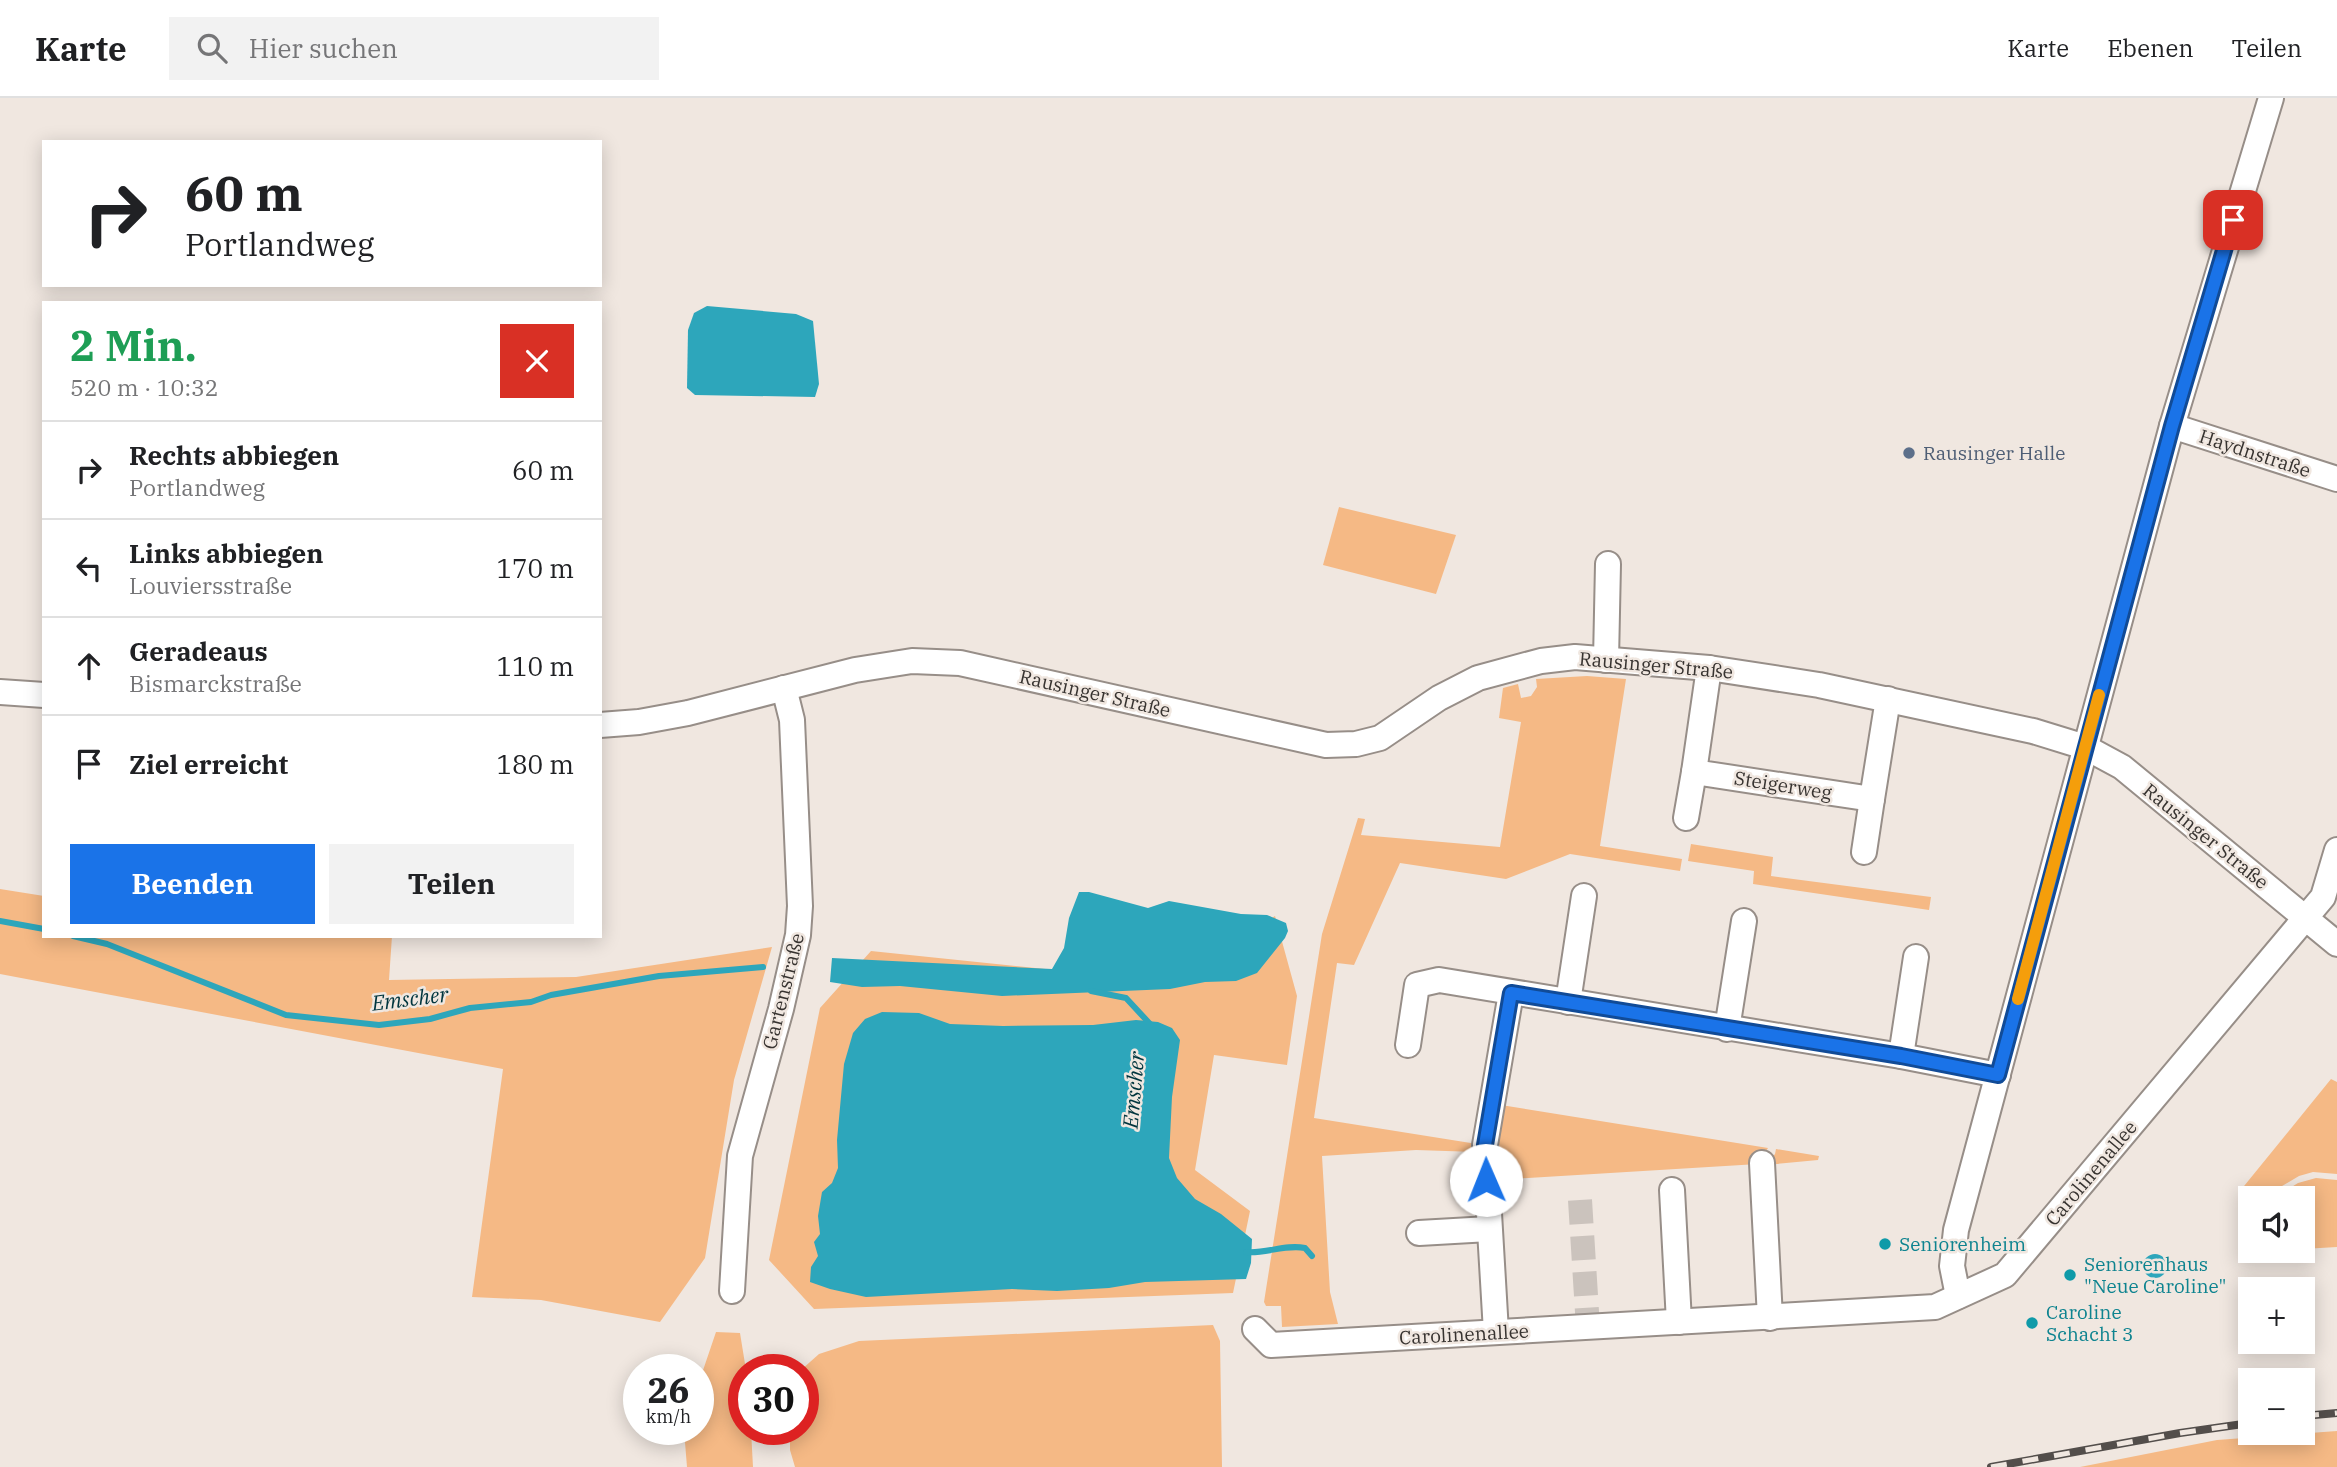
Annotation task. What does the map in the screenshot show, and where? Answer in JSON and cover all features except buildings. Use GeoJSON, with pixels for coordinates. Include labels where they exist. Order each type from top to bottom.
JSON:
{"type":"FeatureCollection","features":[{"type":"Feature","properties":{"kind":"street"},"geometry":{"type":"LineString","coordinates":[[1958,1296],[1952,1266],[1956,1230],[2172,426],[2271,98]]}},
{"type":"Feature","properties":{"kind":"street","name":"Haydnstraße"},"geometry":{"type":"LineString","coordinates":[[2172,426],[2337,479]]}},
{"type":"Feature","properties":{"kind":"street"},"geometry":{"type":"LineString","coordinates":[[1606,660],[1608,564]]}},
{"type":"Feature","properties":{"kind":"street","name":"Rausinger Straße"},"geometry":{"type":"LineString","coordinates":[[602,725],[639,722],[688,713],[855,670],[912,661],[960,663],[1326,745],[1356,744],[1380,738],[1439,698],[1478,678],[1541,661],[1575,657],[1709,668],[1888,699],[2033,732],[2085,747],[2122,767],[2337,944]]}},
{"type":"Feature","properties":{"kind":"street"},"geometry":{"type":"LineString","coordinates":[[1686,818],[1709,668]]}},
{"type":"Feature","properties":{"kind":"street","name":"Gartenstraße"},"geometry":{"type":"LineString","coordinates":[[732,1291],[740,1156],[781,1009],[798,935],[800,906],[792,720],[784,688]]}},
{"type":"Feature","properties":{"kind":"street"},"geometry":{"type":"LineString","coordinates":[[0,692],[42,695]]}},
{"type":"Feature","properties":{"kind":"street"},"geometry":{"type":"LineString","coordinates":[[1864,852],[1888,699]]}},
{"type":"Feature","properties":{"kind":"street","name":"Steigerweg"},"geometry":{"type":"LineString","coordinates":[[1694,772],[1872,799]]}},
{"type":"Feature","properties":{"kind":"street","name":"Carolinenallee"},"geometry":{"type":"LineString","coordinates":[[1255,1329],[1271,1345],[1935,1307],[2005,1275],[2323,897],[2337,850]]}},
{"type":"Feature","properties":{"kind":"street"},"geometry":{"type":"LineString","coordinates":[[1568,1002],[1584,896]]}},
{"type":"Feature","properties":{"kind":"street"},"geometry":{"type":"LineString","coordinates":[[1727,1029],[1744,921]]}},
{"type":"Feature","properties":{"kind":"street"},"geometry":{"type":"LineString","coordinates":[[1901,1056],[1916,957]]}},
{"type":"Feature","properties":{"kind":"street"},"geometry":{"type":"LineString","coordinates":[[1408,1045],[1417,985],[1439,980],[1901,1056],[1998,1075]]}},
{"type":"Feature","properties":{"kind":"street"},"geometry":{"type":"LineString","coordinates":[[1496,1332],[1485,1145],[1511,993]]}},
{"type":"Feature","properties":{"kind":"street"},"geometry":{"type":"LineString","coordinates":[[1762,1164],[1770,1318]]}},
{"type":"Feature","properties":{"kind":"street"},"geometry":{"type":"LineString","coordinates":[[1672,1190],[1679,1322]]}},
{"type":"Feature","properties":{"kind":"street"},"geometry":{"type":"LineString","coordinates":[[1419,1233],[1489,1229]]}},
{"type":"Feature","properties":{"kind":"shaded area"},"geometry":{"type":"Polygon","coordinates":[[[1339,507],[1456,535],[1436,594],[1323,565],[1339,507]]]}},
{"type":"Feature","properties":{"kind":"shaded area"},"geometry":{"type":"Polygon","coordinates":[[[1587,676],[1626,679],[1600,846],[1682,859],[1680,871],[1570,854],[1506,879],[1400,863],[1354,965],[1337,963],[1314,1118],[1477,1144],[1476,1152],[1416,1150],[1322,1156],[1330,1292],[1338,1324],[1282,1327],[1281,1306],[1266,1306],[1264,1302],[1322,934],[1358,818],[1365,819],[1361,835],[1500,847],[1521,722],[1499,718],[1503,688],[1518,684],[1521,698],[1531,696],[1537,687],[1536,679],[1587,676]]]}},
{"type":"Feature","properties":{"kind":"shaded area"},"geometry":{"type":"Polygon","coordinates":[[[1691,844],[1773,857],[1771,876],[1931,897],[1929,910],[1753,884],[1754,871],[1688,861],[1691,844]]]}},
{"type":"Feature","properties":{"kind":"shaded area"},"geometry":{"type":"Polygon","coordinates":[[[0,889],[42,896],[42,938],[392,938],[389,980],[576,977],[772,947],[734,1080],[705,1258],[660,1322],[541,1300],[472,1297],[503,1069],[0,974],[0,889]]]}},
{"type":"Feature","properties":{"kind":"shaded area"},"geometry":{"type":"Polygon","coordinates":[[[1275,916],[1297,996],[1287,1065],[1214,1055],[1195,1170],[1250,1211],[1233,1293],[814,1309],[769,1260],[820,1008],[871,951],[1170,982],[1275,916]]]}},
{"type":"Feature","properties":{"kind":"shaded area"},"geometry":{"type":"Polygon","coordinates":[[[2331,1079],[2337,1082],[2337,1174],[2313,1172],[2299,1176],[2282,1186],[2244,1186],[2331,1079]]]}},
{"type":"Feature","properties":{"kind":"shaded area"},"geometry":{"type":"Polygon","coordinates":[[[1501,1105],[1768,1148],[1758,1164],[1495,1180],[1493,1155],[1501,1105]]]}},
{"type":"Feature","properties":{"kind":"shaded area"},"geometry":{"type":"Polygon","coordinates":[[[1776,1149],[1819,1156],[1818,1160],[1766,1165],[1776,1149]]]}},
{"type":"Feature","properties":{"kind":"shaded area"},"geometry":{"type":"Polygon","coordinates":[[[2316,1178],[2337,1180],[2337,1247],[2315,1248],[2315,1186],[2293,1186],[2316,1178]]]}},
{"type":"Feature","properties":{"kind":"shaded area"},"geometry":{"type":"Polygon","coordinates":[[[1213,1325],[1220,1341],[1222,1467],[795,1467],[790,1445],[819,1445],[819,1354],[859,1341],[1213,1325]]]}},
{"type":"Feature","properties":{"kind":"shaded area"},"geometry":{"type":"Polygon","coordinates":[[[716,1332],[740,1333],[743,1354],[728,1354],[728,1445],[752,1445],[753,1467],[687,1467],[685,1445],[714,1445],[714,1354],[709,1354],[716,1332]]]}},
{"type":"Feature","properties":{"kind":"shaded area"},"geometry":{"type":"Polygon","coordinates":[[[2337,1431],[2337,1467],[2080,1467],[2217,1440],[2238,1438],[2238,1445],[2315,1445],[2315,1433],[2337,1431]]]}},
{"type":"Feature","properties":{"kind":"water"},"geometry":{"type":"Polygon","coordinates":[[[707,306],[796,314],[813,321],[819,384],[815,397],[695,395],[687,388],[688,330],[694,313],[707,306]]]}},
{"type":"Feature","properties":{"kind":"water"},"geometry":{"type":"Polygon","coordinates":[[[1079,892],[1089,892],[1148,908],[1169,901],[1241,914],[1267,915],[1286,923],[1288,931],[1257,973],[1236,981],[1205,982],[1170,989],[1002,996],[900,986],[862,987],[830,982],[832,958],[1052,969],[1064,948],[1069,918],[1079,892]]]}},
{"type":"Feature","properties":{"kind":"water"},"geometry":{"type":"Polygon","coordinates":[[[882,1012],[919,1013],[950,1024],[1093,1025],[1136,1020],[1158,1022],[1172,1028],[1180,1040],[1172,1097],[1169,1158],[1177,1178],[1195,1199],[1221,1214],[1252,1239],[1251,1263],[1246,1279],[1145,1282],[1109,1288],[1057,1291],[1012,1289],[866,1297],[810,1282],[811,1267],[818,1256],[814,1242],[820,1234],[818,1216],[822,1192],[832,1183],[838,1168],[837,1140],[844,1064],[853,1033],[865,1019],[882,1012]]]}},
{"type":"Feature","properties":{"kind":"water"},"geometry":{"type":"Polygon","coordinates":[[[2155,1254],[2166,1261],[2167,1266],[2160,1277],[2155,1278],[2144,1271],[2143,1266],[2150,1255],[2155,1254]]]}},
{"type":"Feature","properties":{"kind":"waterway","name":"Emscher"},"geometry":{"type":"LineString","coordinates":[[0,921],[42,929]]}},
{"type":"Feature","properties":{"kind":"waterway","name":"Emscher"},"geometry":{"type":"LineString","coordinates":[[82,938],[107,944],[286,1015],[379,1025],[430,1019],[470,1008],[531,1002],[551,995],[659,976],[763,967]]}},
{"type":"Feature","properties":{"kind":"waterway","name":"Emscher"},"geometry":{"type":"LineString","coordinates":[[1091,991],[1126,998],[1151,1025]]}},
{"type":"Feature","properties":{"kind":"waterway","name":"Emscher"},"geometry":{"type":"LineString","coordinates":[[1246,1252],[1298,1247],[1305,1248],[1312,1256]]}},
{"type":"Feature","properties":{"kind":"tunnel"},"geometry":{"type":"LineString","coordinates":[[1580,1200],[1588,1328]]}},
{"type":"Feature","properties":{"kind":"railway"},"geometry":{"type":"LineString","coordinates":[[2315,1415],[2337,1413]]}},
{"type":"Feature","properties":{"kind":"railway"},"geometry":{"type":"LineString","coordinates":[[1991,1467],[2238,1425]]}},
{"type":"Feature","properties":{"kind":"slow traffic"},"geometry":{"type":"LineString","coordinates":[[2018,999],[2099,695]]}},
{"type":"Feature","properties":{"kind":"place","name":"Rausinger Halle"},"geometry":{"type":"Point","coordinates":[1909,453]}},
{"type":"Feature","properties":{"kind":"place","name":"Seniorenheim"},"geometry":{"type":"Point","coordinates":[1885,1244]}},
{"type":"Feature","properties":{"kind":"place","name":"Seniorenhaus \"Neue Caroline\""},"geometry":{"type":"Point","coordinates":[2070,1275]}},
{"type":"Feature","properties":{"kind":"place","name":"Caroline Schacht 3"},"geometry":{"type":"Point","coordinates":[2032,1323]}},
{"type":"Feature","properties":{"kind":"route"},"geometry":{"type":"LineString","coordinates":[[1486,1180],[1485,1145],[1511,993],[1901,1056],[1998,1075],[2172,426],[2233,220]]}}]}
